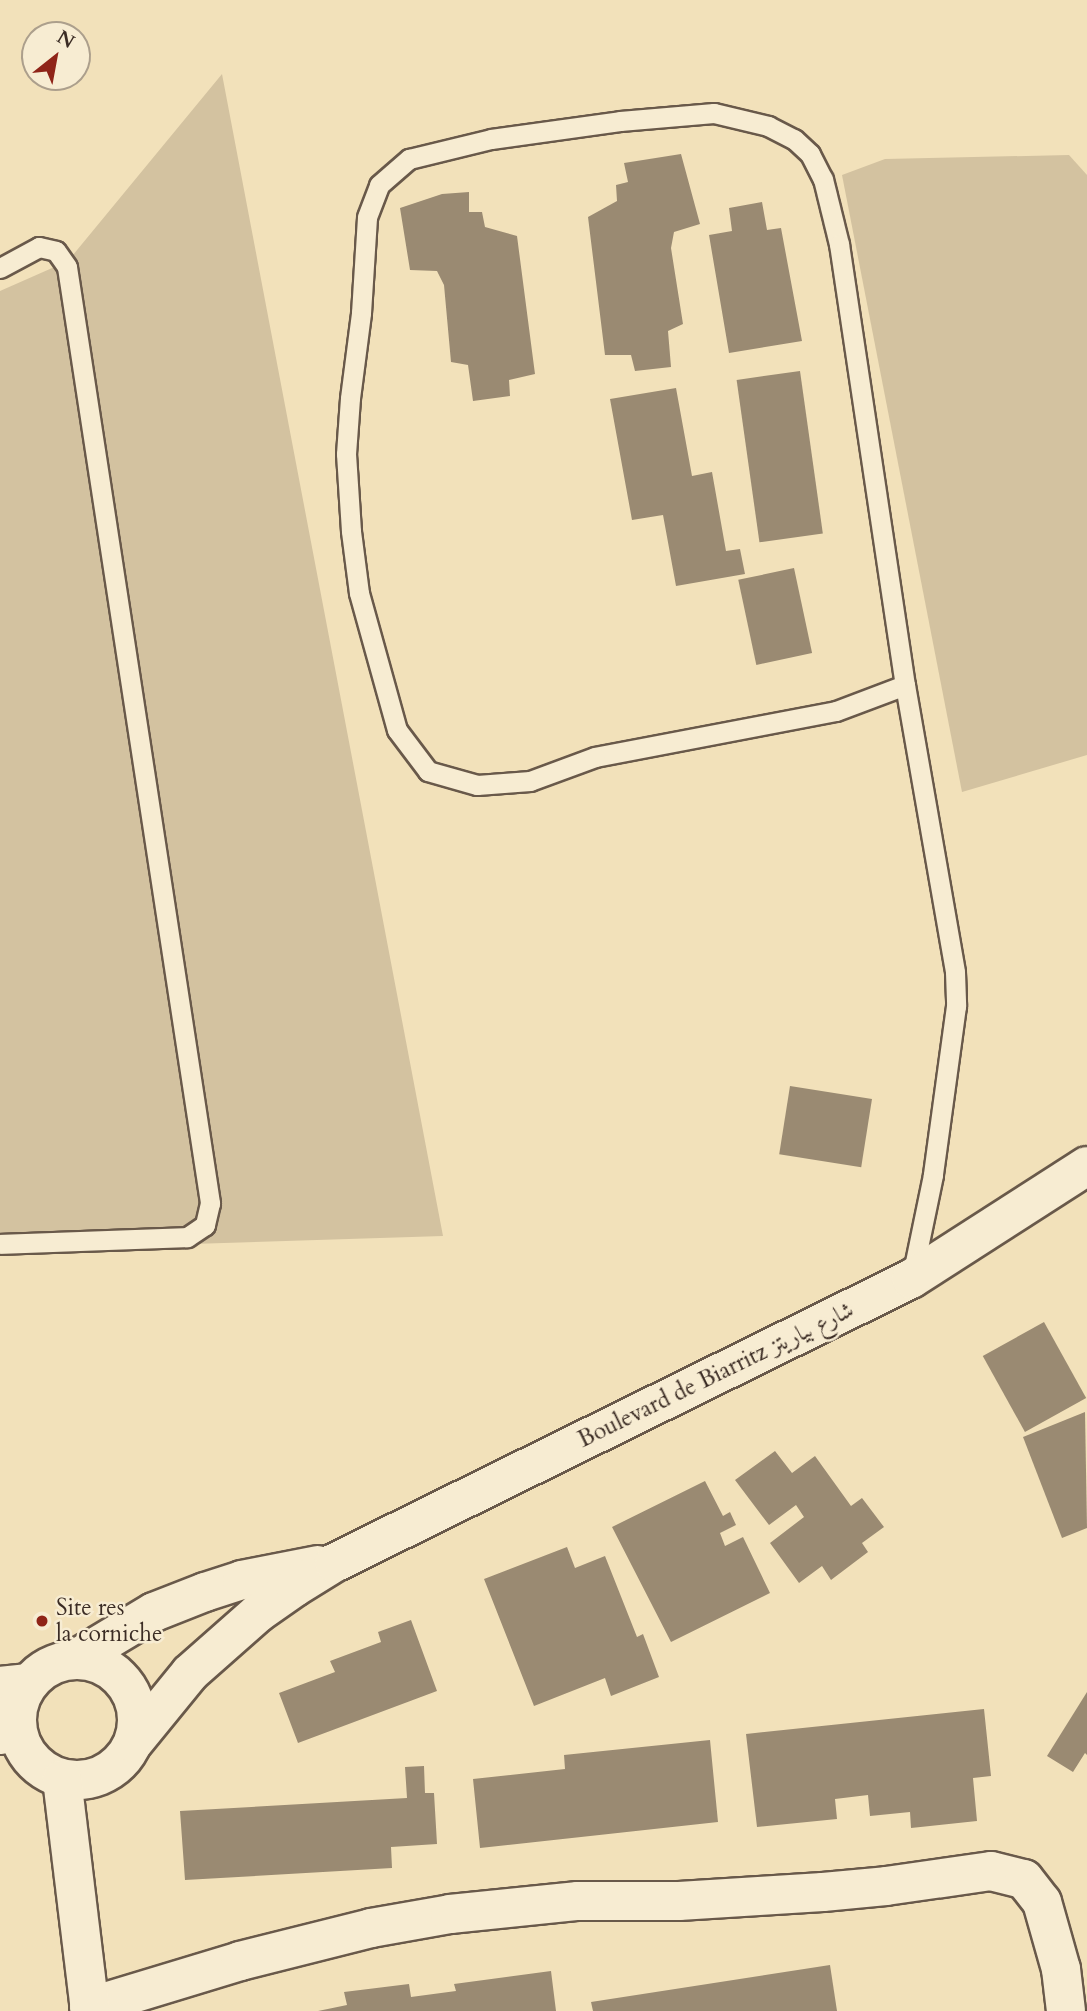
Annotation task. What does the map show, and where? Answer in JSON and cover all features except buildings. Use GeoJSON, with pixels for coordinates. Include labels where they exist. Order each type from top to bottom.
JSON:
{"type":"FeatureCollection","features":[{"type":"Feature","properties":{"kind":"street","name":"Boulevard de Biarritz شارع بياريتز"},"geometry":{"type":"LineString","coordinates":[[133,1743],[190,1673],[226,1640],[276,1600],[334,1563],[911,1279],[1087,1166]]}},
{"type":"Feature","properties":{"kind":"street","name":"Boulevard de Biarritz شارع بياريتز"},"geometry":{"type":"LineString","coordinates":[[74,1660],[154,1612],[205,1592],[287,1570],[334,1563]]}},
{"type":"Feature","properties":{"kind":"street"},"geometry":{"type":"LineString","coordinates":[[74,1660],[107,1668],[121,1679],[136,1709],[137,1727],[133,1743],[123,1759],[106,1774],[85,1780],[62,1779],[33,1762],[8,1733],[20,1698],[14,1685],[41,1671],[74,1660]]}},
{"type":"Feature","properties":{"kind":"street"},"geometry":{"type":"LineString","coordinates":[[62,1779],[89,2009],[240,1961],[371,1928],[450,1914],[578,1901],[679,1901],[823,1892],[991,1871],[1024,1879],[1042,1902],[1061,1969],[1066,2011]]}},
{"type":"Feature","properties":{"kind":"lane"},"geometry":{"type":"LineString","coordinates":[[905,685],[836,710],[595,757],[530,781],[477,785],[428,771],[397,730],[359,593],[351,531],[346,454],[350,398],[361,313],[367,217],[379,185],[409,159],[491,139],[714,113],[740,117],[768,126],[794,139],[810,154],[823,179],[839,244],[905,685],[955,972],[956,1006],[933,1175],[911,1279]]}},
{"type":"Feature","properties":{"kind":"lane"},"geometry":{"type":"LineString","coordinates":[[0,268],[39,247],[56,251],[67,267],[210,1203],[205,1225],[187,1237],[0,1244]]}},
{"type":"Feature","properties":{"kind":"shaded area"},"geometry":{"type":"Polygon","coordinates":[[[222,74],[443,1236],[0,1250],[0,291],[68,261],[222,74]]]}},
{"type":"Feature","properties":{"kind":"shaded area"},"geometry":{"type":"Polygon","coordinates":[[[1069,155],[1087,175],[1087,755],[962,792],[842,175],[885,159],[1069,155]]]}},
{"type":"Feature","properties":{"kind":"place","name":"Site res la corniche"},"geometry":{"type":"Point","coordinates":[42,1621]}}]}
